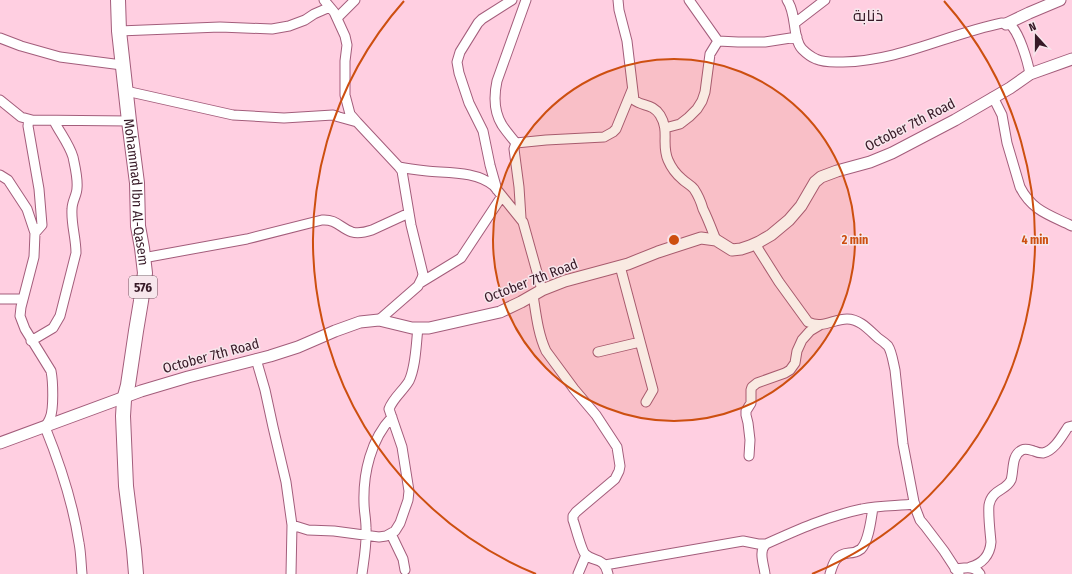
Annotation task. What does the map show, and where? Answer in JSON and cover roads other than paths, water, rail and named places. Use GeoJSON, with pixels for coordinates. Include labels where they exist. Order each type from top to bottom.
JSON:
{"type":"FeatureCollection","features":[{"type":"Feature","properties":{"kind":"main road","name":"Mohammad Ibn Al-Qasem"},"geometry":{"type":"LineString","coordinates":[[118,0],[118,30],[137,183],[138,226],[145,273],[128,384],[124,397],[123,416],[126,486],[136,574]]}},
{"type":"Feature","properties":{"kind":"street"},"geometry":{"type":"LineString","coordinates":[[337,18],[355,0]]}},
{"type":"Feature","properties":{"kind":"street"},"geometry":{"type":"LineString","coordinates":[[500,193],[490,165],[483,131],[468,103],[459,73],[458,62],[460,52],[478,23],[512,0]]}},
{"type":"Feature","properties":{"kind":"street"},"geometry":{"type":"LineString","coordinates":[[516,143],[499,119],[495,94],[497,81],[526,0]]}},
{"type":"Feature","properties":{"kind":"street"},"geometry":{"type":"LineString","coordinates":[[618,0],[627,41],[634,100],[637,103],[649,106],[657,111],[665,128],[665,148],[667,159],[676,172],[697,194],[716,240]]}},
{"type":"Feature","properties":{"kind":"street"},"geometry":{"type":"LineString","coordinates":[[689,0],[718,41]]}},
{"type":"Feature","properties":{"kind":"street"},"geometry":{"type":"LineString","coordinates":[[787,0],[790,4],[800,48],[818,60],[828,62],[853,62],[894,56],[1002,23],[1009,25],[1015,31],[1027,59],[1030,74]]}},
{"type":"Feature","properties":{"kind":"street"},"geometry":{"type":"LineString","coordinates":[[795,23],[825,0]]}},
{"type":"Feature","properties":{"kind":"street"},"geometry":{"type":"LineString","coordinates":[[1006,24],[1029,12],[1060,0]]}},
{"type":"Feature","properties":{"kind":"street"},"geometry":{"type":"LineString","coordinates":[[118,30],[220,27],[272,29],[289,26],[305,20],[327,3],[337,18],[347,46],[345,95],[350,114],[402,171],[409,213],[422,271],[420,283]]}},
{"type":"Feature","properties":{"kind":"street"},"geometry":{"type":"LineString","coordinates":[[718,41],[765,42],[797,37]]}},
{"type":"Feature","properties":{"kind":"street"},"geometry":{"type":"LineString","coordinates":[[0,38],[21,46],[60,57],[122,65]]}},
{"type":"Feature","properties":{"kind":"street"},"geometry":{"type":"LineString","coordinates":[[665,128],[680,124],[697,109],[702,101],[710,54],[718,41]]}},
{"type":"Feature","properties":{"kind":"street","name":"October 7th Road"},"geometry":{"type":"LineString","coordinates":[[0,443],[124,397],[188,377],[298,347],[335,330],[360,322],[379,320],[405,327],[429,328],[500,312],[565,281],[628,264],[665,249],[701,238],[716,240],[732,250],[741,249],[755,244],[771,235],[789,220],[815,182],[821,177],[870,162],[892,153],[955,120],[1010,88],[1030,74],[1072,59]]}},
{"type":"Feature","properties":{"kind":"street"},"geometry":{"type":"LineString","coordinates":[[516,143],[604,137],[614,132],[616,129],[633,88]]}},
{"type":"Feature","properties":{"kind":"street"},"geometry":{"type":"LineString","coordinates":[[126,91],[233,115],[284,118],[333,115],[357,122]]}},
{"type":"Feature","properties":{"kind":"street"},"geometry":{"type":"LineString","coordinates":[[993,98],[1002,114],[1006,143],[1020,187],[1026,198],[1041,212],[1072,226]]}},
{"type":"Feature","properties":{"kind":"street"},"geometry":{"type":"LineString","coordinates":[[0,100],[21,117],[29,120],[129,121]]}},
{"type":"Feature","properties":{"kind":"street"},"geometry":{"type":"LineString","coordinates":[[29,120],[28,126],[39,189],[42,225],[35,233]]}},
{"type":"Feature","properties":{"kind":"street"},"geometry":{"type":"LineString","coordinates":[[31,341],[53,328],[60,316],[76,252],[72,226],[72,204],[77,188],[73,157],[72,152],[54,120]]}},
{"type":"Feature","properties":{"kind":"street"},"geometry":{"type":"LineString","coordinates":[[516,143],[514,149],[521,218]]}},
{"type":"Feature","properties":{"kind":"street"},"geometry":{"type":"LineString","coordinates":[[399,167],[461,174],[481,178],[490,182],[521,218],[538,293],[536,315],[543,344],[546,351],[574,389],[596,415],[617,447],[620,466],[615,479],[573,516],[583,551],[586,555],[602,562],[606,570],[742,541],[766,544],[802,528],[862,509],[915,504]]}},
{"type":"Feature","properties":{"kind":"street"},"geometry":{"type":"LineString","coordinates":[[0,175],[8,180],[27,209],[35,233],[34,257],[20,316],[31,341],[49,367],[52,377],[52,413],[45,427],[72,506],[80,544],[82,574]]}},
{"type":"Feature","properties":{"kind":"street"},"geometry":{"type":"LineString","coordinates":[[379,320],[420,283],[461,258],[500,193]]}},
{"type":"Feature","properties":{"kind":"street"},"geometry":{"type":"LineString","coordinates":[[143,258],[247,239],[322,220],[335,222],[352,232],[366,232],[409,213]]}},
{"type":"Feature","properties":{"kind":"street"},"geometry":{"type":"LineString","coordinates":[[755,244],[779,282],[808,322],[820,325]]}},
{"type":"Feature","properties":{"kind":"street"},"geometry":{"type":"LineString","coordinates":[[620,266],[653,390],[646,402]]}},
{"type":"Feature","properties":{"kind":"street"},"geometry":{"type":"LineString","coordinates":[[0,299],[23,299]]}},
{"type":"Feature","properties":{"kind":"street"},"geometry":{"type":"LineString","coordinates":[[749,456],[750,440],[746,411],[751,403],[752,387],[757,383],[790,370],[795,363],[797,351],[802,340],[810,331],[820,325],[843,319],[852,319],[862,324],[888,346],[892,356],[895,370],[903,444],[915,504],[920,520],[944,551],[957,571],[975,566],[983,560],[990,547],[989,506],[996,493],[1008,485],[1013,474],[1015,459],[1018,452],[1026,449],[1043,453],[1052,449],[1068,428],[1072,426]]}},
{"type":"Feature","properties":{"kind":"street"},"geometry":{"type":"LineString","coordinates":[[292,525],[308,530],[379,536],[391,534],[395,531],[400,523],[408,500],[409,491],[402,447],[389,409],[411,377],[418,328]]}},
{"type":"Feature","properties":{"kind":"street"},"geometry":{"type":"LineString","coordinates":[[598,352],[640,342]]}},
{"type":"Feature","properties":{"kind":"street"},"geometry":{"type":"LineString","coordinates":[[256,359],[266,390],[272,427],[286,482],[292,525],[291,574]]}},
{"type":"Feature","properties":{"kind":"street"},"geometry":{"type":"LineString","coordinates":[[362,574],[366,535],[364,503],[366,474],[377,437],[392,417]]}},
{"type":"Feature","properties":{"kind":"street"},"geometry":{"type":"LineString","coordinates":[[830,574],[833,563],[838,557],[856,552],[862,547],[866,539],[874,508]]}},
{"type":"Feature","properties":{"kind":"street"},"geometry":{"type":"LineString","coordinates":[[391,534],[404,558],[405,570]]}},
{"type":"Feature","properties":{"kind":"street"},"geometry":{"type":"LineString","coordinates":[[765,574],[762,551],[766,544]]}},
{"type":"Feature","properties":{"kind":"street"},"geometry":{"type":"LineString","coordinates":[[578,574],[586,555]]}},
{"type":"Feature","properties":{"kind":"street"},"geometry":{"type":"LineString","coordinates":[[970,567],[980,574]]}},
{"type":"Feature","properties":{"kind":"district","name":"ذنابة"},"geometry":{"type":"Point","coordinates":[868,15]}}]}
